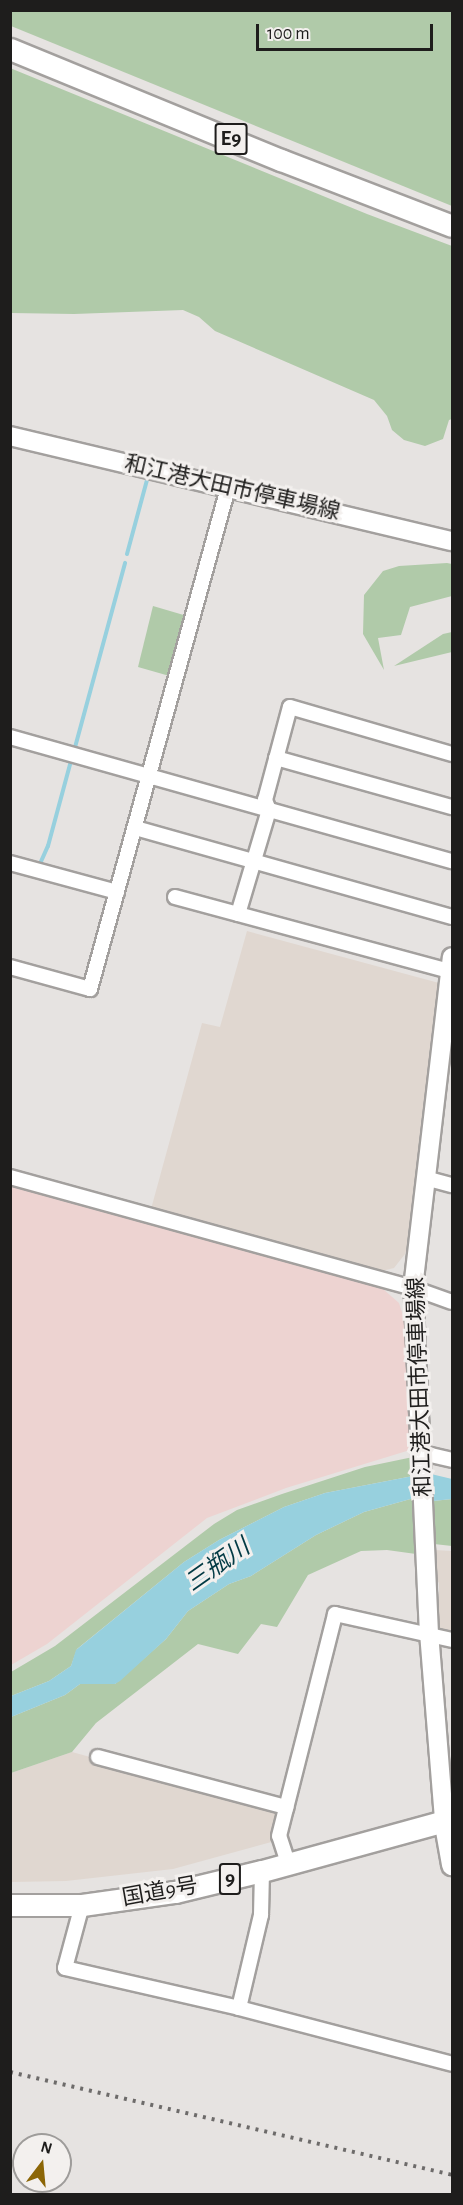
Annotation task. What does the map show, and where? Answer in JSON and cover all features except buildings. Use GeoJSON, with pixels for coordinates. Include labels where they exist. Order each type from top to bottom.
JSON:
{"type":"FeatureCollection","features":[{"type":"Feature","properties":{"kind":"highway","name":"E9"},"geometry":{"type":"LineString","coordinates":[[10,49],[453,226]]}},
{"type":"Feature","properties":{"kind":"highway","name":"国道9号"},"geometry":{"type":"LineString","coordinates":[[10,1905],[82,1905],[175,1892],[262,1871],[450,1817]]}},
{"type":"Feature","properties":{"kind":"highway"},"geometry":{"type":"LineString","coordinates":[[450,1817],[453,1864]]}},
{"type":"Feature","properties":{"kind":"main road","name":"和江港大田市停車場線"},"geometry":{"type":"LineString","coordinates":[[10,436],[453,541]]}},
{"type":"Feature","properties":{"kind":"main road","name":"和江港大田市停車場線"},"geometry":{"type":"LineString","coordinates":[[450,1817],[429,1634],[413,1288],[451,973]]}},
{"type":"Feature","properties":{"kind":"street"},"geometry":{"type":"LineString","coordinates":[[10,967],[90,989],[228,488]]}},
{"type":"Feature","properties":{"kind":"street"},"geometry":{"type":"LineString","coordinates":[[238,914],[269,810],[265,800],[290,707],[453,754]]}},
{"type":"Feature","properties":{"kind":"street"},"geometry":{"type":"LineString","coordinates":[[10,737],[453,861]]}},
{"type":"Feature","properties":{"kind":"street"},"geometry":{"type":"LineString","coordinates":[[276,758],[453,807]]}},
{"type":"Feature","properties":{"kind":"street"},"geometry":{"type":"LineString","coordinates":[[139,829],[453,917]]}},
{"type":"Feature","properties":{"kind":"street"},"geometry":{"type":"LineString","coordinates":[[10,863],[117,892]]}},
{"type":"Feature","properties":{"kind":"street"},"geometry":{"type":"LineString","coordinates":[[175,897],[451,973]]}},
{"type":"Feature","properties":{"kind":"street"},"geometry":{"type":"LineString","coordinates":[[10,1177],[413,1288],[453,1302]]}},
{"type":"Feature","properties":{"kind":"street"},"geometry":{"type":"LineString","coordinates":[[425,1178],[453,1185]]}},
{"type":"Feature","properties":{"kind":"street"},"geometry":{"type":"LineString","coordinates":[[422,1458],[453,1460]]}},
{"type":"Feature","properties":{"kind":"street"},"geometry":{"type":"LineString","coordinates":[[288,1863],[279,1836],[335,1614],[453,1640]]}},
{"type":"Feature","properties":{"kind":"street"},"geometry":{"type":"LineString","coordinates":[[98,1757],[286,1808]]}},
{"type":"Feature","properties":{"kind":"street"},"geometry":{"type":"LineString","coordinates":[[238,2008],[261,1915],[262,1871]]}},
{"type":"Feature","properties":{"kind":"street"},"geometry":{"type":"LineString","coordinates":[[82,1905],[65,1968],[238,2008],[453,2064]]}},
{"type":"Feature","properties":{"kind":"shaded area"},"geometry":{"type":"Polygon","coordinates":[[[247,931],[439,983],[408,1245],[405,1254],[394,1268],[378,1272],[194,1221],[174,1213],[151,1209],[202,1023],[220,1027],[247,931]]]}},
{"type":"Feature","properties":{"kind":"shaded area"},"geometry":{"type":"Polygon","coordinates":[[[10,1182],[383,1289],[399,1303],[406,1325],[410,1450],[286,1488],[207,1518],[47,1644],[11,1665],[10,1182]]]}},
{"type":"Feature","properties":{"kind":"shaded area"},"geometry":{"type":"Polygon","coordinates":[[[434,1550],[452,1551],[452,1635],[439,1627],[439,1583],[435,1578],[434,1550]]]}},
{"type":"Feature","properties":{"kind":"shaded area"},"geometry":{"type":"Polygon","coordinates":[[[72,1752],[268,1806],[280,1817],[275,1841],[173,1869],[66,1881],[11,1882],[11,1773],[72,1752]]]}},
{"type":"Feature","properties":{"kind":"green space"},"geometry":{"type":"Polygon","coordinates":[[[10,11],[452,11],[452,206],[11,26],[10,11]]]}},
{"type":"Feature","properties":{"kind":"green space"},"geometry":{"type":"Polygon","coordinates":[[[10,68],[367,214],[452,246],[452,419],[449,420],[443,439],[425,446],[404,440],[392,430],[387,416],[374,400],[215,331],[199,317],[183,310],[74,314],[11,313],[10,68]]]}},
{"type":"Feature","properties":{"kind":"green space"},"geometry":{"type":"Polygon","coordinates":[[[452,564],[452,596],[410,607],[401,635],[378,638],[384,670],[363,634],[364,595],[383,571],[399,566],[452,564]]]}},
{"type":"Feature","properties":{"kind":"green space"},"geometry":{"type":"Polygon","coordinates":[[[153,606],[187,616],[173,677],[138,667],[153,606]]]}},
{"type":"Feature","properties":{"kind":"green space"},"geometry":{"type":"Polygon","coordinates":[[[452,632],[452,652],[394,666],[443,634],[452,632]]]}},
{"type":"Feature","properties":{"kind":"green space"},"geometry":{"type":"Polygon","coordinates":[[[413,1457],[413,1476],[325,1493],[284,1507],[219,1540],[184,1562],[77,1649],[71,1666],[49,1681],[11,1696],[11,1672],[55,1646],[214,1524],[237,1510],[365,1467],[413,1457]]]}},
{"type":"Feature","properties":{"kind":"green space"},"geometry":{"type":"Polygon","coordinates":[[[414,1498],[416,1554],[387,1550],[361,1551],[308,1575],[277,1627],[261,1624],[238,1654],[198,1644],[96,1723],[72,1752],[11,1773],[11,1717],[65,1695],[80,1684],[115,1684],[166,1639],[188,1611],[229,1584],[251,1576],[316,1535],[364,1512],[414,1498]]]}},
{"type":"Feature","properties":{"kind":"green space"},"geometry":{"type":"Polygon","coordinates":[[[452,1499],[452,1546],[434,1544],[433,1501],[452,1499]]]}},
{"type":"Feature","properties":{"kind":"water"},"geometry":{"type":"Polygon","coordinates":[[[431,1474],[452,1479],[452,1499],[433,1501],[431,1474]]]}},
{"type":"Feature","properties":{"kind":"water","name":"三瓶川"},"geometry":{"type":"Polygon","coordinates":[[[413,1476],[414,1498],[364,1512],[316,1535],[251,1576],[229,1584],[188,1611],[166,1639],[115,1684],[80,1684],[65,1695],[11,1717],[11,1696],[49,1681],[71,1666],[76,1650],[184,1562],[219,1540],[284,1507],[325,1493],[413,1476]]]}},
{"type":"Feature","properties":{"kind":"waterway"},"geometry":{"type":"LineString","coordinates":[[127,554],[147,480]]}},
{"type":"Feature","properties":{"kind":"waterway"},"geometry":{"type":"LineString","coordinates":[[74,751],[125,563]]}},
{"type":"Feature","properties":{"kind":"waterway"},"geometry":{"type":"LineString","coordinates":[[39,866],[48,846],[72,757]]}},
{"type":"Feature","properties":{"kind":"railway"},"geometry":{"type":"LineString","coordinates":[[10,2072],[452,2175]]}}]}
